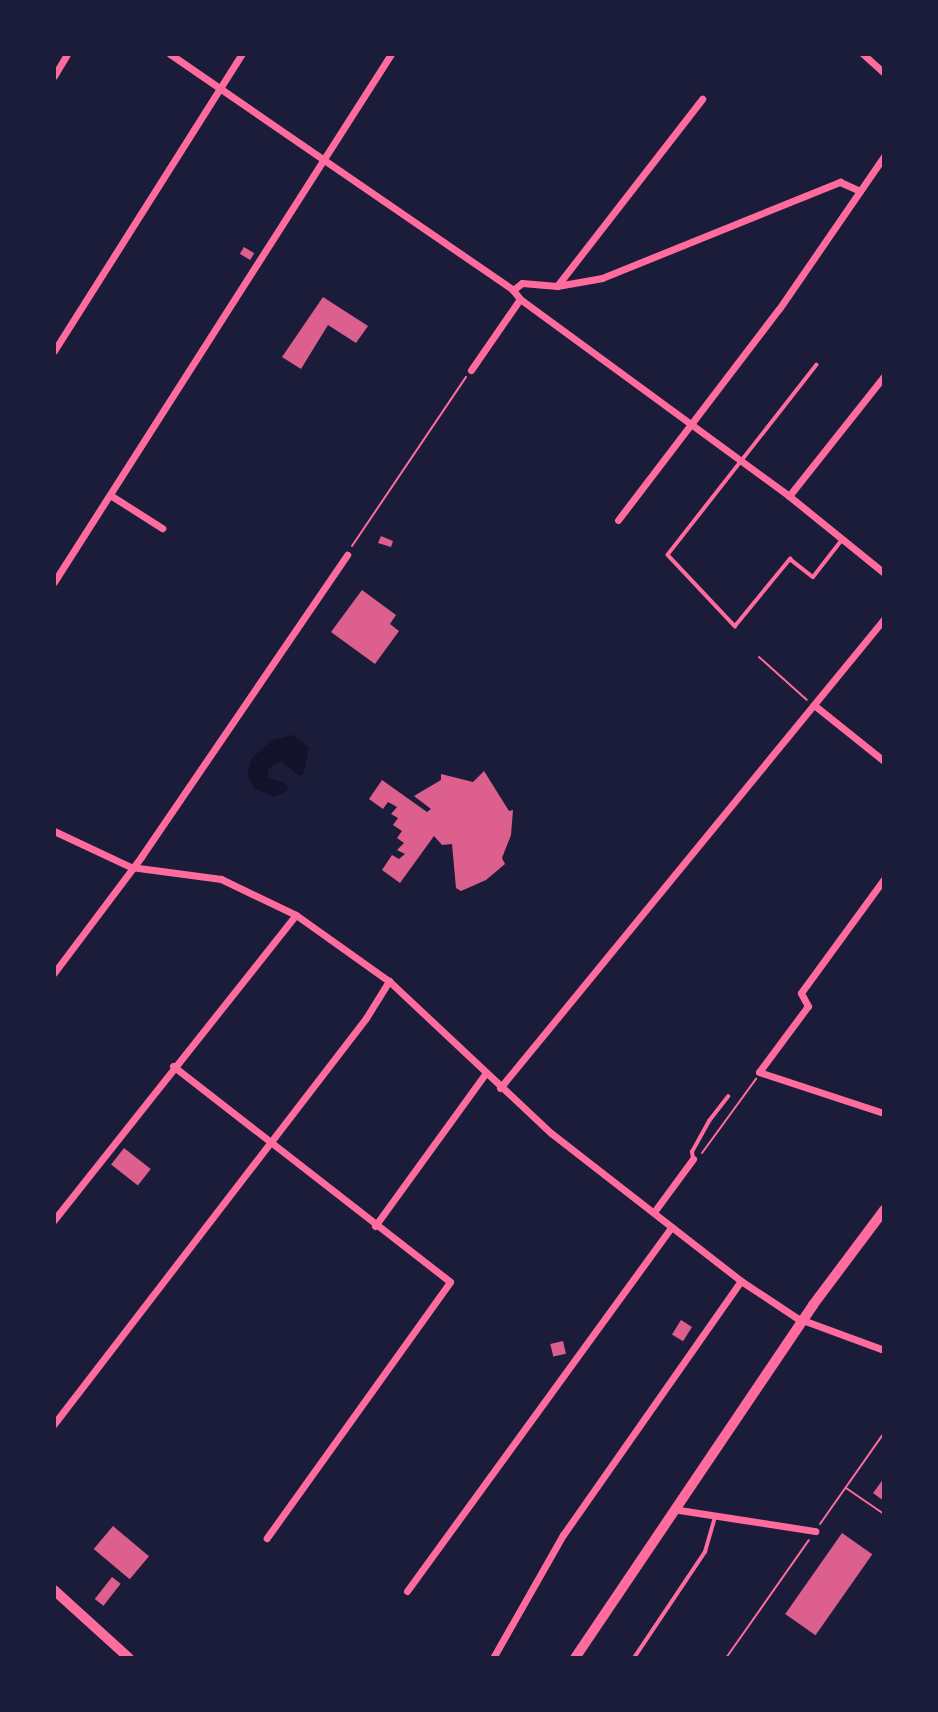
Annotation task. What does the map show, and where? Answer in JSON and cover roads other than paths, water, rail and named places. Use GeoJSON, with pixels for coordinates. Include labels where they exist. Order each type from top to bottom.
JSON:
{"type":"FeatureCollection","features":[{"type":"Feature","properties":{"kind":"main road"},"geometry":{"type":"LineString","coordinates":[[575,1658],[679,1510],[804,1320],[884,1210]]}},
{"type":"Feature","properties":{"kind":"main road"},"geometry":{"type":"LineString","coordinates":[[54,1590],[129,1658]]}},
{"type":"Feature","properties":{"kind":"street"},"geometry":{"type":"LineString","coordinates":[[54,76],[67,54]]}},
{"type":"Feature","properties":{"kind":"street"},"geometry":{"type":"LineString","coordinates":[[170,54],[325,157],[513,290],[520,299],[789,496],[884,573]]}},
{"type":"Feature","properties":{"kind":"street"},"geometry":{"type":"LineString","coordinates":[[54,351],[242,54]]}},
{"type":"Feature","properties":{"kind":"street"},"geometry":{"type":"LineString","coordinates":[[54,582],[391,54]]}},
{"type":"Feature","properties":{"kind":"street"},"geometry":{"type":"LineString","coordinates":[[863,54],[884,73]]}},
{"type":"Feature","properties":{"kind":"street"},"geometry":{"type":"LineString","coordinates":[[557,286],[702,99]]}},
{"type":"Feature","properties":{"kind":"street"},"geometry":{"type":"LineString","coordinates":[[618,520],[693,425],[884,156]]}},
{"type":"Feature","properties":{"kind":"street"},"geometry":{"type":"LineString","coordinates":[[513,290],[522,283],[557,286],[602,278],[840,182],[860,191]]}},
{"type":"Feature","properties":{"kind":"street"},"geometry":{"type":"LineString","coordinates":[[471,370],[520,299]]}},
{"type":"Feature","properties":{"kind":"street"},"geometry":{"type":"LineString","coordinates":[[789,496],[884,376]]}},
{"type":"Feature","properties":{"kind":"street"},"geometry":{"type":"LineString","coordinates":[[110,495],[162,528]]}},
{"type":"Feature","properties":{"kind":"street"},"geometry":{"type":"LineString","coordinates":[[54,973],[131,867],[347,555]]}},
{"type":"Feature","properties":{"kind":"street"},"geometry":{"type":"LineString","coordinates":[[500,1088],[884,619]]}},
{"type":"Feature","properties":{"kind":"street"},"geometry":{"type":"LineString","coordinates":[[814,705],[884,761]]}},
{"type":"Feature","properties":{"kind":"street"},"geometry":{"type":"LineString","coordinates":[[54,831],[131,867],[221,879],[296,915],[389,981],[500,1088],[740,1281],[804,1320],[884,1350]]}},
{"type":"Feature","properties":{"kind":"street"},"geometry":{"type":"LineString","coordinates":[[884,879],[801,993],[808,1006],[759,1072],[884,1113]]}},
{"type":"Feature","properties":{"kind":"street"},"geometry":{"type":"LineString","coordinates":[[54,1220],[173,1066],[296,915]]}},
{"type":"Feature","properties":{"kind":"street"},"geometry":{"type":"LineString","coordinates":[[55,1422],[366,1018],[389,981]]}},
{"type":"Feature","properties":{"kind":"street"},"geometry":{"type":"LineString","coordinates":[[173,1066],[268,1143],[450,1282],[267,1538]]}},
{"type":"Feature","properties":{"kind":"street"},"geometry":{"type":"LineString","coordinates":[[375,1226],[485,1074]]}},
{"type":"Feature","properties":{"kind":"street"},"geometry":{"type":"LineString","coordinates":[[654,1212],[693,1160]]}},
{"type":"Feature","properties":{"kind":"street"},"geometry":{"type":"LineString","coordinates":[[407,1591],[671,1227]]}},
{"type":"Feature","properties":{"kind":"street"},"geometry":{"type":"LineString","coordinates":[[493,1658],[564,1535],[740,1281]]}},
{"type":"Feature","properties":{"kind":"street"},"geometry":{"type":"LineString","coordinates":[[679,1510],[815,1531]]}},
{"type":"Feature","properties":{"kind":"lane"},"geometry":{"type":"LineString","coordinates":[[817,365],[668,555],[735,626],[790,559],[813,578],[843,540]]}},
{"type":"Feature","properties":{"kind":"lane"},"geometry":{"type":"LineString","coordinates":[[693,1160],[692,1152],[709,1121],[728,1097]]}},
{"type":"Feature","properties":{"kind":"lane"},"geometry":{"type":"LineString","coordinates":[[635,1658],[705,1552],[715,1517]]}}]}
